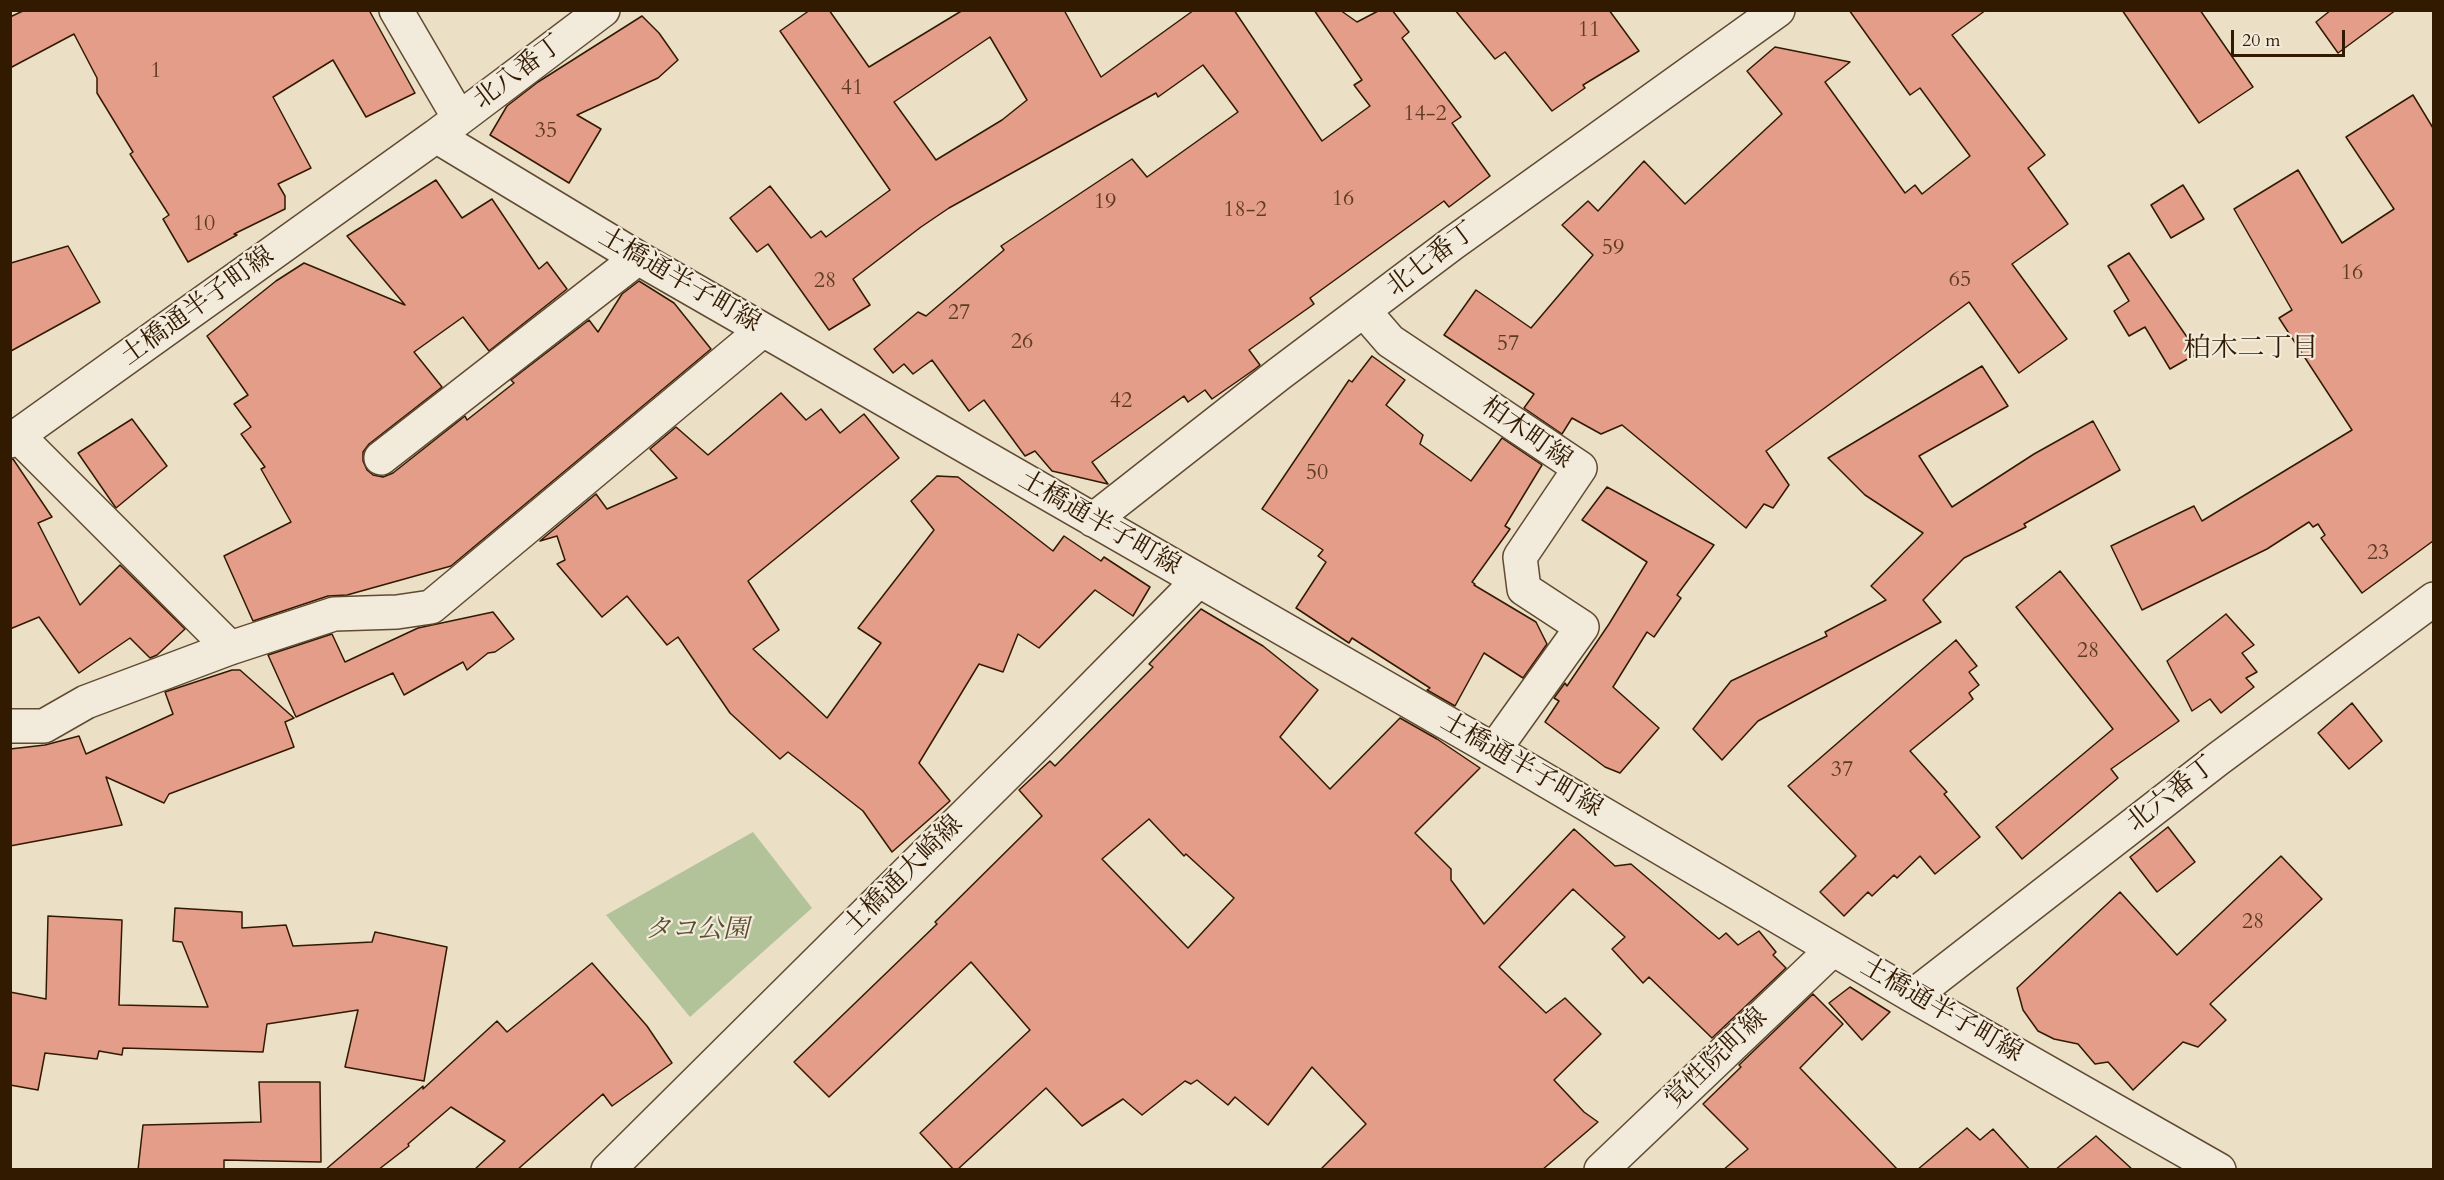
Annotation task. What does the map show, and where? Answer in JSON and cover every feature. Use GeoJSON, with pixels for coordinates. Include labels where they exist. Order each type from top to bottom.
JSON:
{"type":"FeatureCollection","features":[{"type":"Feature","properties":{"kind":"street"},"geometry":{"type":"LineString","coordinates":[[396,10],[448,127]]}},
{"type":"Feature","properties":{"kind":"street","name":"北八番丁"},"geometry":{"type":"LineString","coordinates":[[448,127],[603,10]]}},
{"type":"Feature","properties":{"kind":"street","name":"北七番丁"},"geometry":{"type":"LineString","coordinates":[[1093,520],[1453,243],[1778,10]]}},
{"type":"Feature","properties":{"kind":"street","name":"土橋通半子町線"},"geometry":{"type":"LineString","coordinates":[[14,439],[448,127],[638,258],[2219,1170]]}},
{"type":"Feature","properties":{"kind":"street"},"geometry":{"type":"LineString","coordinates":[[381,458],[638,258]]}},
{"type":"Feature","properties":{"kind":"street","name":"柏木町線"},"geometry":{"type":"LineString","coordinates":[[1364,311],[1390,341],[1580,468],[1521,557],[1524,589],[1582,627],[1494,750]]}},
{"type":"Feature","properties":{"kind":"street"},"geometry":{"type":"LineString","coordinates":[[10,726],[44,726],[86,702],[230,648],[334,614],[397,612],[431,607],[763,330]]}},
{"type":"Feature","properties":{"kind":"street"},"geometry":{"type":"LineString","coordinates":[[14,439],[230,648]]}},
{"type":"Feature","properties":{"kind":"street","name":"土橋通大崎線"},"geometry":{"type":"LineString","coordinates":[[608,1170],[1198,581]]}},
{"type":"Feature","properties":{"kind":"street","name":"北六番丁"},"geometry":{"type":"LineString","coordinates":[[1914,996],[2218,759],[2433,599]]}},
{"type":"Feature","properties":{"kind":"street","name":"覚性院町線"},"geometry":{"type":"LineString","coordinates":[[1601,1170],[1833,949]]}},
{"type":"Feature","properties":{"kind":"green space","name":"タコ公園"},"geometry":{"type":"Polygon","coordinates":[[[753,832],[812,908],[690,1017],[606,915],[753,832]]]}},
{"type":"Feature","properties":{"kind":"building"},"geometry":{"type":"Polygon","coordinates":[[[25,10],[369,10],[415,93],[366,117],[333,60],[273,97],[311,168],[278,184],[285,196],[285,209],[234,234],[237,235],[188,262],[163,219],[169,215],[130,154],[133,152],[97,93],[97,78],[74,34],[10,68],[10,17],[25,10]]]}},
{"type":"Feature","properties":{"kind":"building"},"geometry":{"type":"Polygon","coordinates":[[[810,10],[829,10],[869,67],[963,10],[1064,10],[1101,77],[1194,10],[1234,10],[1322,141],[1370,106],[1354,85],[1362,80],[1314,10],[1340,10],[1357,22],[1380,10],[1392,10],[1409,32],[1402,38],[1461,117],[1452,123],[1490,176],[1449,207],[1444,201],[1310,298],[1314,304],[1249,350],[1260,365],[1255,369],[1212,399],[1205,390],[1188,402],[1184,396],[1092,462],[1108,484],[1052,471],[1035,451],[1025,456],[984,400],[969,411],[932,360],[913,374],[904,364],[893,373],[874,349],[918,312],[926,316],[1004,250],[1001,246],[1132,159],[1147,177],[1238,112],[1203,65],[1158,97],[1156,93],[949,208],[921,227],[853,279],[870,305],[829,330],[768,244],[757,252],[730,218],[770,186],[811,238],[821,231],[826,237],[890,190],[780,31],[810,10]],[[990,37],[894,102],[936,160],[1002,120],[1027,100],[990,37]]]}},
{"type":"Feature","properties":{"kind":"building"},"geometry":{"type":"Polygon","coordinates":[[[1455,10],[1609,10],[1639,51],[1583,85],[1585,88],[1552,111],[1505,52],[1495,59],[1455,10]]]}},
{"type":"Feature","properties":{"kind":"building"},"geometry":{"type":"Polygon","coordinates":[[[1849,10],[1986,10],[1952,35],[2045,155],[2028,168],[2068,224],[2012,264],[2067,339],[2019,373],[1969,302],[1766,451],[1789,485],[1773,508],[1764,504],[1746,528],[1622,425],[1601,434],[1572,418],[1562,434],[1524,408],[1534,394],[1444,335],[1476,290],[1531,328],[1593,255],[1562,225],[1588,201],[1598,211],[1644,161],[1685,204],[1782,114],[1747,71],[1775,47],[1850,62],[1825,82],[1905,193],[1915,185],[1922,194],[1970,156],[1920,88],[1910,95],[1849,10]]]}},
{"type":"Feature","properties":{"kind":"building"},"geometry":{"type":"Polygon","coordinates":[[[2122,10],[2200,10],[2253,87],[2199,123],[2122,10]]]}},
{"type":"Feature","properties":{"kind":"building"},"geometry":{"type":"Polygon","coordinates":[[[2331,10],[2396,10],[2338,53],[2316,22],[2331,10]]]}},
{"type":"Feature","properties":{"kind":"building"},"geometry":{"type":"Polygon","coordinates":[[[642,16],[659,33],[678,60],[658,78],[577,115],[601,129],[569,183],[490,135],[507,106],[538,82],[642,16]]]}},
{"type":"Feature","properties":{"kind":"building"},"geometry":{"type":"Polygon","coordinates":[[[2413,95],[2433,128],[2433,541],[2362,593],[2321,538],[2325,535],[2318,524],[2313,527],[2309,522],[2267,549],[2142,610],[2111,546],[2194,506],[2202,521],[2352,430],[2279,318],[2292,310],[2234,209],[2298,170],[2342,243],[2394,209],[2346,137],[2413,95]]]}},
{"type":"Feature","properties":{"kind":"building"},"geometry":{"type":"Polygon","coordinates":[[[436,180],[462,218],[492,199],[539,269],[547,262],[567,289],[489,351],[463,317],[414,352],[442,387],[369,444],[363,452],[363,461],[367,470],[373,475],[383,477],[393,473],[465,416],[467,420],[514,383],[511,380],[589,320],[598,332],[622,294],[639,281],[674,303],[711,349],[451,566],[347,595],[328,596],[253,621],[224,556],[291,522],[261,469],[265,467],[241,434],[251,427],[234,404],[248,395],[207,336],[276,281],[304,263],[405,305],[347,236],[436,180]]]}},
{"type":"Feature","properties":{"kind":"building"},"geometry":{"type":"Polygon","coordinates":[[[2183,185],[2204,219],[2171,238],[2151,205],[2183,185]]]}},
{"type":"Feature","properties":{"kind":"building"},"geometry":{"type":"Polygon","coordinates":[[[68,246],[100,302],[11,351],[11,263],[68,246]]]}},
{"type":"Feature","properties":{"kind":"building"},"geometry":{"type":"Polygon","coordinates":[[[2129,253],[2198,353],[2170,369],[2145,327],[2129,336],[2114,311],[2129,301],[2108,266],[2129,253]]]}},
{"type":"Feature","properties":{"kind":"building"},"geometry":{"type":"Polygon","coordinates":[[[1372,356],[1405,380],[1386,405],[1423,435],[1420,444],[1471,481],[1502,438],[1542,465],[1505,526],[1510,529],[1472,582],[1536,622],[1547,644],[1523,678],[1484,653],[1455,706],[1427,690],[1430,688],[1352,638],[1349,643],[1296,608],[1326,562],[1318,556],[1323,550],[1262,509],[1349,380],[1352,382],[1372,356]]]}},
{"type":"Feature","properties":{"kind":"building"},"geometry":{"type":"Polygon","coordinates":[[[1982,366],[2008,406],[1919,456],[1952,507],[2034,454],[2093,421],[2120,470],[2024,524],[2026,527],[1964,558],[1923,600],[1941,622],[1758,721],[1722,760],[1693,729],[1731,681],[1827,636],[1825,632],[1886,600],[1871,586],[1923,533],[1865,495],[1828,458],[1982,366]]]}},
{"type":"Feature","properties":{"kind":"building"},"geometry":{"type":"Polygon","coordinates":[[[781,393],[806,420],[821,409],[840,433],[864,414],[899,458],[748,581],[779,630],[753,649],[827,718],[881,643],[858,628],[934,530],[911,501],[937,476],[958,477],[1053,551],[1064,536],[1101,561],[1104,557],[1150,587],[1133,616],[1095,590],[1039,648],[1018,634],[1003,672],[979,664],[919,763],[950,801],[892,852],[863,811],[788,752],[780,759],[730,713],[678,637],[667,645],[627,596],[602,617],[557,564],[565,560],[557,536],[540,541],[596,494],[607,509],[677,478],[650,449],[676,427],[708,455],[781,393]]]}},
{"type":"Feature","properties":{"kind":"building"},"geometry":{"type":"Polygon","coordinates":[[[132,419],[167,466],[116,508],[78,453],[132,419]]]}},
{"type":"Feature","properties":{"kind":"building"},"geometry":{"type":"Polygon","coordinates":[[[13,459],[52,517],[38,523],[80,605],[120,565],[185,629],[157,655],[150,658],[130,638],[79,673],[39,617],[10,629],[10,460],[13,459]]]}},
{"type":"Feature","properties":{"kind":"building"},"geometry":{"type":"Polygon","coordinates":[[[1607,487],[1714,545],[1677,595],[1681,598],[1654,637],[1647,632],[1613,687],[1659,728],[1620,773],[1605,767],[1545,722],[1559,701],[1554,698],[1565,683],[1567,686],[1647,562],[1582,520],[1607,487]]]}},
{"type":"Feature","properties":{"kind":"building"},"geometry":{"type":"Polygon","coordinates":[[[2060,571],[2179,721],[2111,769],[2118,778],[2022,859],[1996,827],[2113,729],[2016,607],[2060,571]]]}},
{"type":"Feature","properties":{"kind":"building"},"geometry":{"type":"Polygon","coordinates":[[[1201,609],[1263,646],[1318,690],[1280,737],[1330,789],[1400,718],[1437,739],[1480,768],[1415,833],[1451,869],[1451,880],[1484,924],[1574,829],[1615,866],[1631,864],[1719,939],[1726,933],[1738,945],[1759,931],[1776,952],[1773,955],[1786,968],[1712,1038],[1649,977],[1643,983],[1612,949],[1625,937],[1573,889],[1499,967],[1546,1013],[1565,998],[1601,1034],[1554,1080],[1584,1112],[1598,1122],[1542,1170],[1320,1170],[1366,1124],[1312,1067],[1268,1125],[1235,1097],[1228,1105],[1197,1080],[1191,1084],[1185,1081],[1142,1115],[1123,1099],[1082,1126],[1046,1088],[957,1170],[954,1170],[920,1133],[1030,1030],[971,962],[829,1097],[794,1062],[937,924],[935,922],[1042,816],[1019,790],[1050,761],[1055,766],[1153,667],[1149,664],[1201,609]],[[1149,819],[1102,859],[1188,948],[1234,898],[1186,854],[1184,856],[1149,819]]]}},
{"type":"Feature","properties":{"kind":"building"},"geometry":{"type":"Polygon","coordinates":[[[493,612],[514,639],[495,652],[488,653],[467,670],[463,662],[404,695],[393,673],[296,717],[268,655],[332,634],[345,662],[418,628],[493,612]]]}},
{"type":"Feature","properties":{"kind":"building"},"geometry":{"type":"Polygon","coordinates":[[[2226,614],[2254,645],[2242,653],[2257,672],[2246,678],[2254,687],[2221,713],[2210,699],[2192,711],[2167,661],[2226,614]]]}},
{"type":"Feature","properties":{"kind":"building"},"geometry":{"type":"Polygon","coordinates":[[[1956,640],[1977,666],[1969,672],[1979,685],[1969,693],[1973,699],[1910,751],[1947,792],[1944,794],[1980,837],[1935,874],[1920,856],[1897,878],[1894,875],[1872,896],[1868,892],[1844,916],[1820,892],[1856,856],[1788,786],[1956,640]]]}},
{"type":"Feature","properties":{"kind":"building"},"geometry":{"type":"Polygon","coordinates":[[[232,670],[240,670],[294,718],[285,722],[294,747],[169,794],[164,803],[106,777],[122,825],[10,846],[10,749],[45,745],[79,736],[86,754],[173,714],[165,692],[232,670]]]}},
{"type":"Feature","properties":{"kind":"building"},"geometry":{"type":"Polygon","coordinates":[[[2352,703],[2382,741],[2349,769],[2318,733],[2352,703]]]}},
{"type":"Feature","properties":{"kind":"building"},"geometry":{"type":"Polygon","coordinates":[[[2168,827],[2195,862],[2157,892],[2130,857],[2168,827]]]}},
{"type":"Feature","properties":{"kind":"building"},"geometry":{"type":"Polygon","coordinates":[[[2281,856],[2322,899],[2210,1004],[2226,1020],[2198,1047],[2183,1042],[2133,1090],[2108,1062],[2095,1064],[2078,1044],[2054,1039],[2038,1031],[2023,1010],[2017,988],[2120,892],[2177,955],[2281,856]]]}},
{"type":"Feature","properties":{"kind":"building"},"geometry":{"type":"Polygon","coordinates":[[[175,908],[242,912],[242,928],[286,925],[293,946],[372,942],[375,932],[447,947],[424,1081],[345,1067],[358,1010],[267,1024],[263,1052],[123,1048],[122,1055],[99,1051],[97,1059],[45,1053],[38,1090],[10,1085],[10,992],[46,999],[48,916],[122,920],[119,1005],[208,1007],[182,942],[173,941],[175,908]]]}},
{"type":"Feature","properties":{"kind":"building"},"geometry":{"type":"Polygon","coordinates":[[[592,963],[647,1026],[672,1063],[612,1106],[603,1094],[517,1170],[474,1170],[505,1141],[451,1107],[408,1144],[409,1146],[378,1170],[325,1170],[423,1086],[423,1089],[497,1021],[507,1032],[592,963]]]}},
{"type":"Feature","properties":{"kind":"building"},"geometry":{"type":"Polygon","coordinates":[[[1850,987],[1890,1012],[1862,1040],[1829,1003],[1850,987]]]}},
{"type":"Feature","properties":{"kind":"building"},"geometry":{"type":"Polygon","coordinates":[[[1813,994],[1843,1024],[1800,1068],[1898,1170],[1723,1170],[1748,1149],[1703,1104],[1741,1067],[1739,1065],[1813,994]]]}},
{"type":"Feature","properties":{"kind":"building"},"geometry":{"type":"Polygon","coordinates":[[[259,1082],[320,1082],[321,1162],[224,1160],[224,1170],[138,1170],[143,1125],[261,1122],[259,1082]]]}},
{"type":"Feature","properties":{"kind":"building"},"geometry":{"type":"Polygon","coordinates":[[[1967,1128],[1980,1140],[1993,1129],[2030,1170],[1917,1170],[1967,1128]]]}},
{"type":"Feature","properties":{"kind":"building"},"geometry":{"type":"Polygon","coordinates":[[[2096,1136],[2133,1170],[2055,1170],[2096,1136]]]}},
{"type":"Feature","properties":{"kind":"district","name":"柏木二丁目"},"geometry":{"type":"Point","coordinates":[2251,350]}}]}
